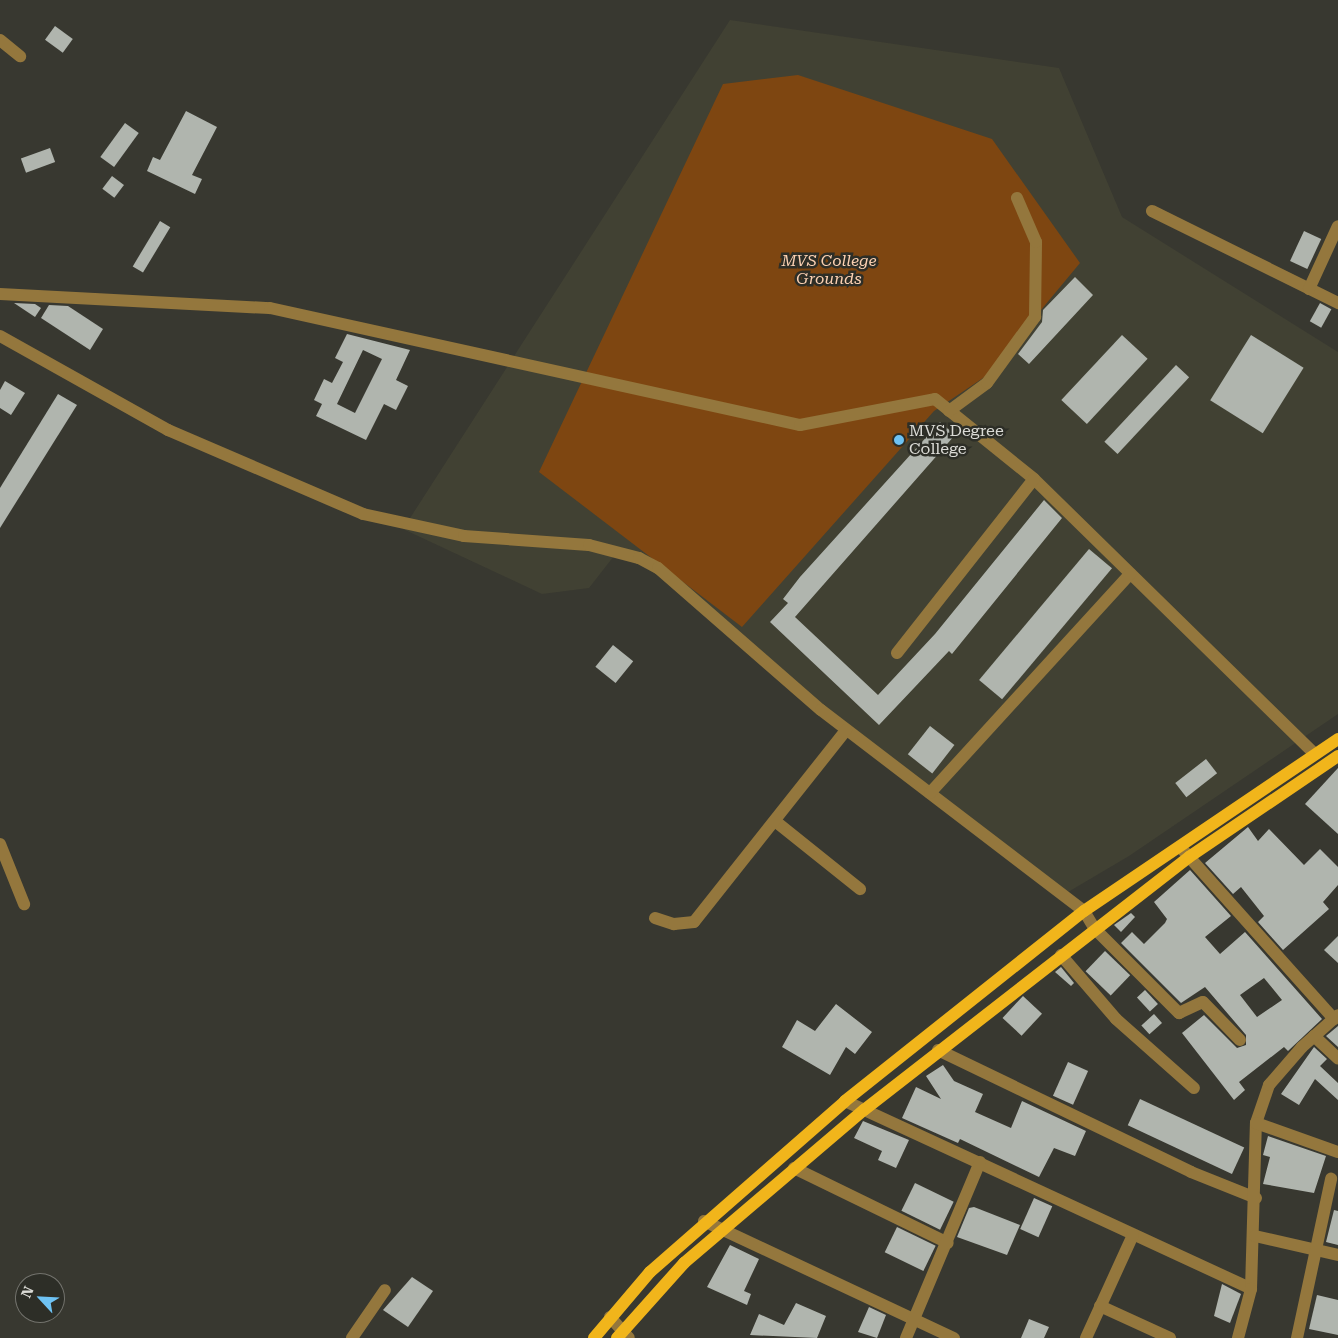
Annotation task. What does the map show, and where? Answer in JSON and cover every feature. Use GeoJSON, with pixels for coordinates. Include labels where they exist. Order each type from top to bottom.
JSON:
{"type":"FeatureCollection","features":[{"type":"Feature","properties":{"kind":"main road"},"geometry":{"type":"LineString","coordinates":[[594,1338],[610,1317],[704,1221],[845,1101],[1084,911],[1338,739]]}},
{"type":"Feature","properties":{"kind":"main road"},"geometry":{"type":"LineString","coordinates":[[622,1336],[656,1291],[722,1230],[794,1168],[938,1050],[1189,858],[1338,756]]}},
{"type":"Feature","properties":{"kind":"street"},"geometry":{"type":"LineString","coordinates":[[0,40],[20,56]]}},
{"type":"Feature","properties":{"kind":"street"},"geometry":{"type":"LineString","coordinates":[[949,410],[987,383],[1035,317],[1036,242],[1017,198]]}},
{"type":"Feature","properties":{"kind":"street"},"geometry":{"type":"LineString","coordinates":[[1152,211],[1338,303]]}},
{"type":"Feature","properties":{"kind":"street"},"geometry":{"type":"LineString","coordinates":[[1309,289],[1338,226]]}},
{"type":"Feature","properties":{"kind":"street"},"geometry":{"type":"LineString","coordinates":[[0,294],[270,308],[800,425],[936,399],[1034,479],[1315,754]]}},
{"type":"Feature","properties":{"kind":"street"},"geometry":{"type":"LineString","coordinates":[[0,336],[168,430],[363,514],[464,536],[589,545],[638,558],[658,568],[846,730],[1084,911],[1095,929],[1179,1014],[1203,1002],[1240,1040]]}},
{"type":"Feature","properties":{"kind":"street"},"geometry":{"type":"LineString","coordinates":[[897,653],[1034,479]]}},
{"type":"Feature","properties":{"kind":"street"},"geometry":{"type":"LineString","coordinates":[[930,793],[1130,574]]}},
{"type":"Feature","properties":{"kind":"street"},"geometry":{"type":"LineString","coordinates":[[654,918],[674,924],[694,922],[846,730]]}},
{"type":"Feature","properties":{"kind":"street"},"geometry":{"type":"LineString","coordinates":[[775,821],[860,889]]}},
{"type":"Feature","properties":{"kind":"street"},"geometry":{"type":"LineString","coordinates":[[0,844],[24,904]]}},
{"type":"Feature","properties":{"kind":"street"},"geometry":{"type":"LineString","coordinates":[[1181,846],[1189,858],[1336,1017],[1314,1036],[1269,1085],[1256,1123],[1255,1236],[1251,1290],[1238,1338]]}},
{"type":"Feature","properties":{"kind":"street"},"geometry":{"type":"LineString","coordinates":[[1061,955],[1116,1019],[1194,1088]]}},
{"type":"Feature","properties":{"kind":"street"},"geometry":{"type":"LineString","coordinates":[[1314,1036],[1338,1058]]}},
{"type":"Feature","properties":{"kind":"street"},"geometry":{"type":"LineString","coordinates":[[938,1050],[1191,1172],[1256,1198]]}},
{"type":"Feature","properties":{"kind":"street"},"geometry":{"type":"LineString","coordinates":[[845,1101],[980,1162],[1133,1236],[1251,1290]]}},
{"type":"Feature","properties":{"kind":"street"},"geometry":{"type":"LineString","coordinates":[[1256,1123],[1338,1152]]}},
{"type":"Feature","properties":{"kind":"street"},"geometry":{"type":"LineString","coordinates":[[906,1338],[948,1243],[980,1162]]}},
{"type":"Feature","properties":{"kind":"street"},"geometry":{"type":"LineString","coordinates":[[794,1168],[948,1243]]}},
{"type":"Feature","properties":{"kind":"street"},"geometry":{"type":"LineString","coordinates":[[1297,1338],[1314,1250],[1331,1179]]}},
{"type":"Feature","properties":{"kind":"street"},"geometry":{"type":"LineString","coordinates":[[704,1221],[913,1321],[954,1338]]}},
{"type":"Feature","properties":{"kind":"street"},"geometry":{"type":"LineString","coordinates":[[1086,1338],[1133,1236]]}},
{"type":"Feature","properties":{"kind":"street"},"geometry":{"type":"LineString","coordinates":[[1255,1236],[1338,1255]]}},
{"type":"Feature","properties":{"kind":"street"},"geometry":{"type":"LineString","coordinates":[[352,1338],[385,1290]]}},
{"type":"Feature","properties":{"kind":"street"},"geometry":{"type":"LineString","coordinates":[[1100,1306],[1170,1338]]}},
{"type":"Feature","properties":{"kind":"street"},"geometry":{"type":"LineString","coordinates":[[610,1317],[622,1336]]}},
{"type":"Feature","properties":{"kind":"shaded area","name":"MVS Degree College"},"geometry":{"type":"Polygon","coordinates":[[[730,20],[1059,68],[1122,217],[1338,352],[1338,714],[1129,856],[1063,895],[621,547],[589,588],[542,594],[403,529],[730,20]]]}},
{"type":"Feature","properties":{"kind":"green space","name":"MVS College Grounds"},"geometry":{"type":"Polygon","coordinates":[[[798,75],[992,139],[1080,263],[986,376],[934,411],[742,627],[539,472],[723,84],[798,75]]]}},
{"type":"Feature","properties":{"kind":"building"},"geometry":{"type":"Polygon","coordinates":[[[55,26],[73,39],[63,53],[45,40],[55,26]]]}},
{"type":"Feature","properties":{"kind":"building"},"geometry":{"type":"Polygon","coordinates":[[[186,111],[217,127],[192,175],[202,179],[195,194],[147,171],[153,157],[160,160],[186,111]]]}},
{"type":"Feature","properties":{"kind":"building"},"geometry":{"type":"Polygon","coordinates":[[[125,123],[139,133],[114,167],[100,157],[125,123]]]}},
{"type":"Feature","properties":{"kind":"building"},"geometry":{"type":"Polygon","coordinates":[[[50,148],[55,162],[26,173],[21,159],[50,148]]]}},
{"type":"Feature","properties":{"kind":"building"},"geometry":{"type":"Polygon","coordinates":[[[112,176],[124,185],[114,198],[102,189],[112,176]]]}},
{"type":"Feature","properties":{"kind":"building"},"geometry":{"type":"Polygon","coordinates":[[[160,221],[170,227],[143,273],[133,266],[160,221]]]}},
{"type":"Feature","properties":{"kind":"building"},"geometry":{"type":"Polygon","coordinates":[[[1304,231],[1321,239],[1307,269],[1290,261],[1304,231]]]}},
{"type":"Feature","properties":{"kind":"building"},"geometry":{"type":"Polygon","coordinates":[[[1075,277],[1093,295],[1029,364],[1018,354],[1042,322],[1043,310],[1075,277]]]}},
{"type":"Feature","properties":{"kind":"building"},"geometry":{"type":"Polygon","coordinates":[[[14,303],[35,304],[41,308],[35,317],[14,303]]]}},
{"type":"Feature","properties":{"kind":"building"},"geometry":{"type":"Polygon","coordinates":[[[1320,303],[1331,309],[1321,328],[1310,321],[1320,303]]]}},
{"type":"Feature","properties":{"kind":"building"},"geometry":{"type":"Polygon","coordinates":[[[49,305],[68,306],[103,329],[90,350],[41,318],[49,305]]]}},
{"type":"Feature","properties":{"kind":"building"},"geometry":{"type":"Polygon","coordinates":[[[347,334],[410,350],[396,380],[408,386],[396,410],[384,404],[366,440],[316,416],[322,404],[314,400],[324,379],[332,383],[343,362],[335,358],[347,334]],[[363,350],[337,404],[355,413],[382,359],[363,350]]]}},
{"type":"Feature","properties":{"kind":"building"},"geometry":{"type":"Polygon","coordinates":[[[1122,335],[1148,359],[1087,424],[1061,400],[1122,335]]]}},
{"type":"Feature","properties":{"kind":"building"},"geometry":{"type":"Polygon","coordinates":[[[1251,335],[1304,368],[1263,433],[1210,400],[1251,335]]]}},
{"type":"Feature","properties":{"kind":"building"},"geometry":{"type":"Polygon","coordinates":[[[1176,365],[1189,377],[1118,454],[1104,442],[1176,365]]]}},
{"type":"Feature","properties":{"kind":"building"},"geometry":{"type":"Polygon","coordinates":[[[5,381],[25,393],[11,415],[0,408],[0,390],[5,381]]]}},
{"type":"Feature","properties":{"kind":"building"},"geometry":{"type":"Polygon","coordinates":[[[58,394],[77,405],[0,528],[0,488],[58,394]]]}},
{"type":"Feature","properties":{"kind":"building"},"geometry":{"type":"Polygon","coordinates":[[[940,422],[955,435],[795,617],[878,695],[935,634],[1044,500],[1062,518],[952,654],[949,651],[879,725],[770,622],[788,603],[783,599],[800,577],[940,422]]]}},
{"type":"Feature","properties":{"kind":"building"},"geometry":{"type":"Polygon","coordinates":[[[1089,549],[1112,568],[1002,699],[979,680],[1089,549]]]}},
{"type":"Feature","properties":{"kind":"building"},"geometry":{"type":"Polygon","coordinates":[[[613,645],[633,661],[616,683],[595,667],[613,645]]]}},
{"type":"Feature","properties":{"kind":"building"},"geometry":{"type":"Polygon","coordinates":[[[930,726],[954,745],[932,773],[908,754],[930,726]]]}},
{"type":"Feature","properties":{"kind":"building"},"geometry":{"type":"Polygon","coordinates":[[[1206,759],[1217,773],[1186,797],[1175,783],[1206,759]]]}},
{"type":"Feature","properties":{"kind":"building"},"geometry":{"type":"Polygon","coordinates":[[[1338,768],[1338,834],[1305,804],[1338,768]]]}},
{"type":"Feature","properties":{"kind":"building"},"geometry":{"type":"Polygon","coordinates":[[[1248,827],[1258,841],[1269,829],[1304,865],[1320,849],[1338,867],[1338,885],[1323,902],[1329,909],[1283,950],[1258,922],[1264,916],[1241,887],[1233,894],[1205,863],[1248,827]]]}},
{"type":"Feature","properties":{"kind":"building"},"geometry":{"type":"Polygon","coordinates":[[[1190,870],[1231,916],[1205,937],[1220,954],[1245,932],[1322,1019],[1288,1051],[1284,1047],[1239,1082],[1245,1090],[1234,1100],[1182,1033],[1204,1015],[1237,1048],[1246,1045],[1246,1035],[1205,987],[1181,1003],[1121,943],[1132,932],[1144,944],[1165,923],[1167,919],[1154,902],[1190,870]],[[1264,978],[1240,995],[1257,1017],[1282,1000],[1264,978]]]}},
{"type":"Feature","properties":{"kind":"building"},"geometry":{"type":"Polygon","coordinates":[[[1131,913],[1135,917],[1121,932],[1114,925],[1131,913]]]}},
{"type":"Feature","properties":{"kind":"building"},"geometry":{"type":"Polygon","coordinates":[[[1338,936],[1338,963],[1324,950],[1338,936]]]}},
{"type":"Feature","properties":{"kind":"building"},"geometry":{"type":"Polygon","coordinates":[[[1105,951],[1130,975],[1111,995],[1086,971],[1105,951]]]}},
{"type":"Feature","properties":{"kind":"building"},"geometry":{"type":"Polygon","coordinates":[[[1061,967],[1074,983],[1071,986],[1055,972],[1061,967]]]}},
{"type":"Feature","properties":{"kind":"building"},"geometry":{"type":"Polygon","coordinates":[[[1145,990],[1158,1004],[1150,1011],[1137,998],[1145,990]]]}},
{"type":"Feature","properties":{"kind":"building"},"geometry":{"type":"Polygon","coordinates":[[[1023,996],[1042,1014],[1022,1036],[1003,1018],[1023,996]]]}},
{"type":"Feature","properties":{"kind":"building"},"geometry":{"type":"Polygon","coordinates":[[[836,1004],[872,1032],[855,1054],[846,1047],[830,1075],[782,1047],[797,1020],[815,1031],[836,1004]]]}},
{"type":"Feature","properties":{"kind":"building"},"geometry":{"type":"Polygon","coordinates":[[[1154,1014],[1162,1023],[1149,1034],[1141,1025],[1154,1014]]]}},
{"type":"Feature","properties":{"kind":"building"},"geometry":{"type":"Polygon","coordinates":[[[1338,1026],[1338,1047],[1326,1036],[1338,1026]]]}},
{"type":"Feature","properties":{"kind":"building"},"geometry":{"type":"Polygon","coordinates":[[[1314,1047],[1327,1059],[1320,1066],[1338,1083],[1338,1100],[1315,1079],[1299,1105],[1281,1094],[1314,1047]]]}},
{"type":"Feature","properties":{"kind":"building"},"geometry":{"type":"Polygon","coordinates":[[[1068,1062],[1088,1071],[1073,1105],[1053,1096],[1068,1062]]]}},
{"type":"Feature","properties":{"kind":"building"},"geometry":{"type":"Polygon","coordinates":[[[943,1065],[954,1081],[983,1094],[975,1112],[1011,1128],[1022,1101],[1086,1131],[1075,1156],[1054,1148],[1039,1177],[960,1139],[958,1143],[902,1118],[916,1087],[941,1099],[926,1076],[943,1065]]]}},
{"type":"Feature","properties":{"kind":"building"},"geometry":{"type":"Polygon","coordinates":[[[1140,1099],[1244,1148],[1232,1174],[1128,1125],[1140,1099]]]}},
{"type":"Feature","properties":{"kind":"building"},"geometry":{"type":"Polygon","coordinates":[[[863,1121],[909,1140],[896,1168],[878,1160],[882,1151],[854,1138],[863,1121]]]}},
{"type":"Feature","properties":{"kind":"building"},"geometry":{"type":"Polygon","coordinates":[[[1268,1136],[1326,1156],[1314,1193],[1263,1184],[1270,1157],[1263,1155],[1268,1136]]]}},
{"type":"Feature","properties":{"kind":"building"},"geometry":{"type":"Polygon","coordinates":[[[915,1183],[954,1202],[940,1230],[901,1211],[915,1183]]]}},
{"type":"Feature","properties":{"kind":"building"},"geometry":{"type":"Polygon","coordinates":[[[1034,1198],[1052,1206],[1038,1237],[1020,1229],[1034,1198]]]}},
{"type":"Feature","properties":{"kind":"building"},"geometry":{"type":"Polygon","coordinates":[[[974,1207],[1020,1225],[1007,1255],[957,1237],[969,1208],[974,1207]]]}},
{"type":"Feature","properties":{"kind":"building"},"geometry":{"type":"Polygon","coordinates":[[[1334,1210],[1338,1211],[1338,1245],[1326,1242],[1334,1210]]]}},
{"type":"Feature","properties":{"kind":"building"},"geometry":{"type":"Polygon","coordinates":[[[897,1227],[936,1246],[923,1271],[885,1252],[897,1227]]]}},
{"type":"Feature","properties":{"kind":"building"},"geometry":{"type":"Polygon","coordinates":[[[730,1245],[759,1259],[744,1291],[751,1294],[747,1305],[707,1287],[730,1245]]]}},
{"type":"Feature","properties":{"kind":"building"},"geometry":{"type":"Polygon","coordinates":[[[412,1277],[433,1291],[408,1327],[383,1310],[412,1277]]]}},
{"type":"Feature","properties":{"kind":"building"},"geometry":{"type":"Polygon","coordinates":[[[1222,1284],[1241,1294],[1230,1323],[1214,1316],[1222,1284]]]}},
{"type":"Feature","properties":{"kind":"building"},"geometry":{"type":"Polygon","coordinates":[[[1317,1295],[1338,1300],[1338,1335],[1309,1329],[1317,1295]]]}},
{"type":"Feature","properties":{"kind":"building"},"geometry":{"type":"Polygon","coordinates":[[[796,1303],[826,1316],[817,1338],[750,1335],[759,1314],[784,1325],[796,1303]]]}},
{"type":"Feature","properties":{"kind":"building"},"geometry":{"type":"Polygon","coordinates":[[[869,1307],[886,1315],[877,1338],[858,1332],[869,1307]]]}},
{"type":"Feature","properties":{"kind":"building"},"geometry":{"type":"Polygon","coordinates":[[[1029,1319],[1049,1327],[1044,1338],[1021,1338],[1029,1319]]]}},
{"type":"Feature","properties":{"kind":"place","name":"MVS Degree College"},"geometry":{"type":"Point","coordinates":[899,440]}}]}
